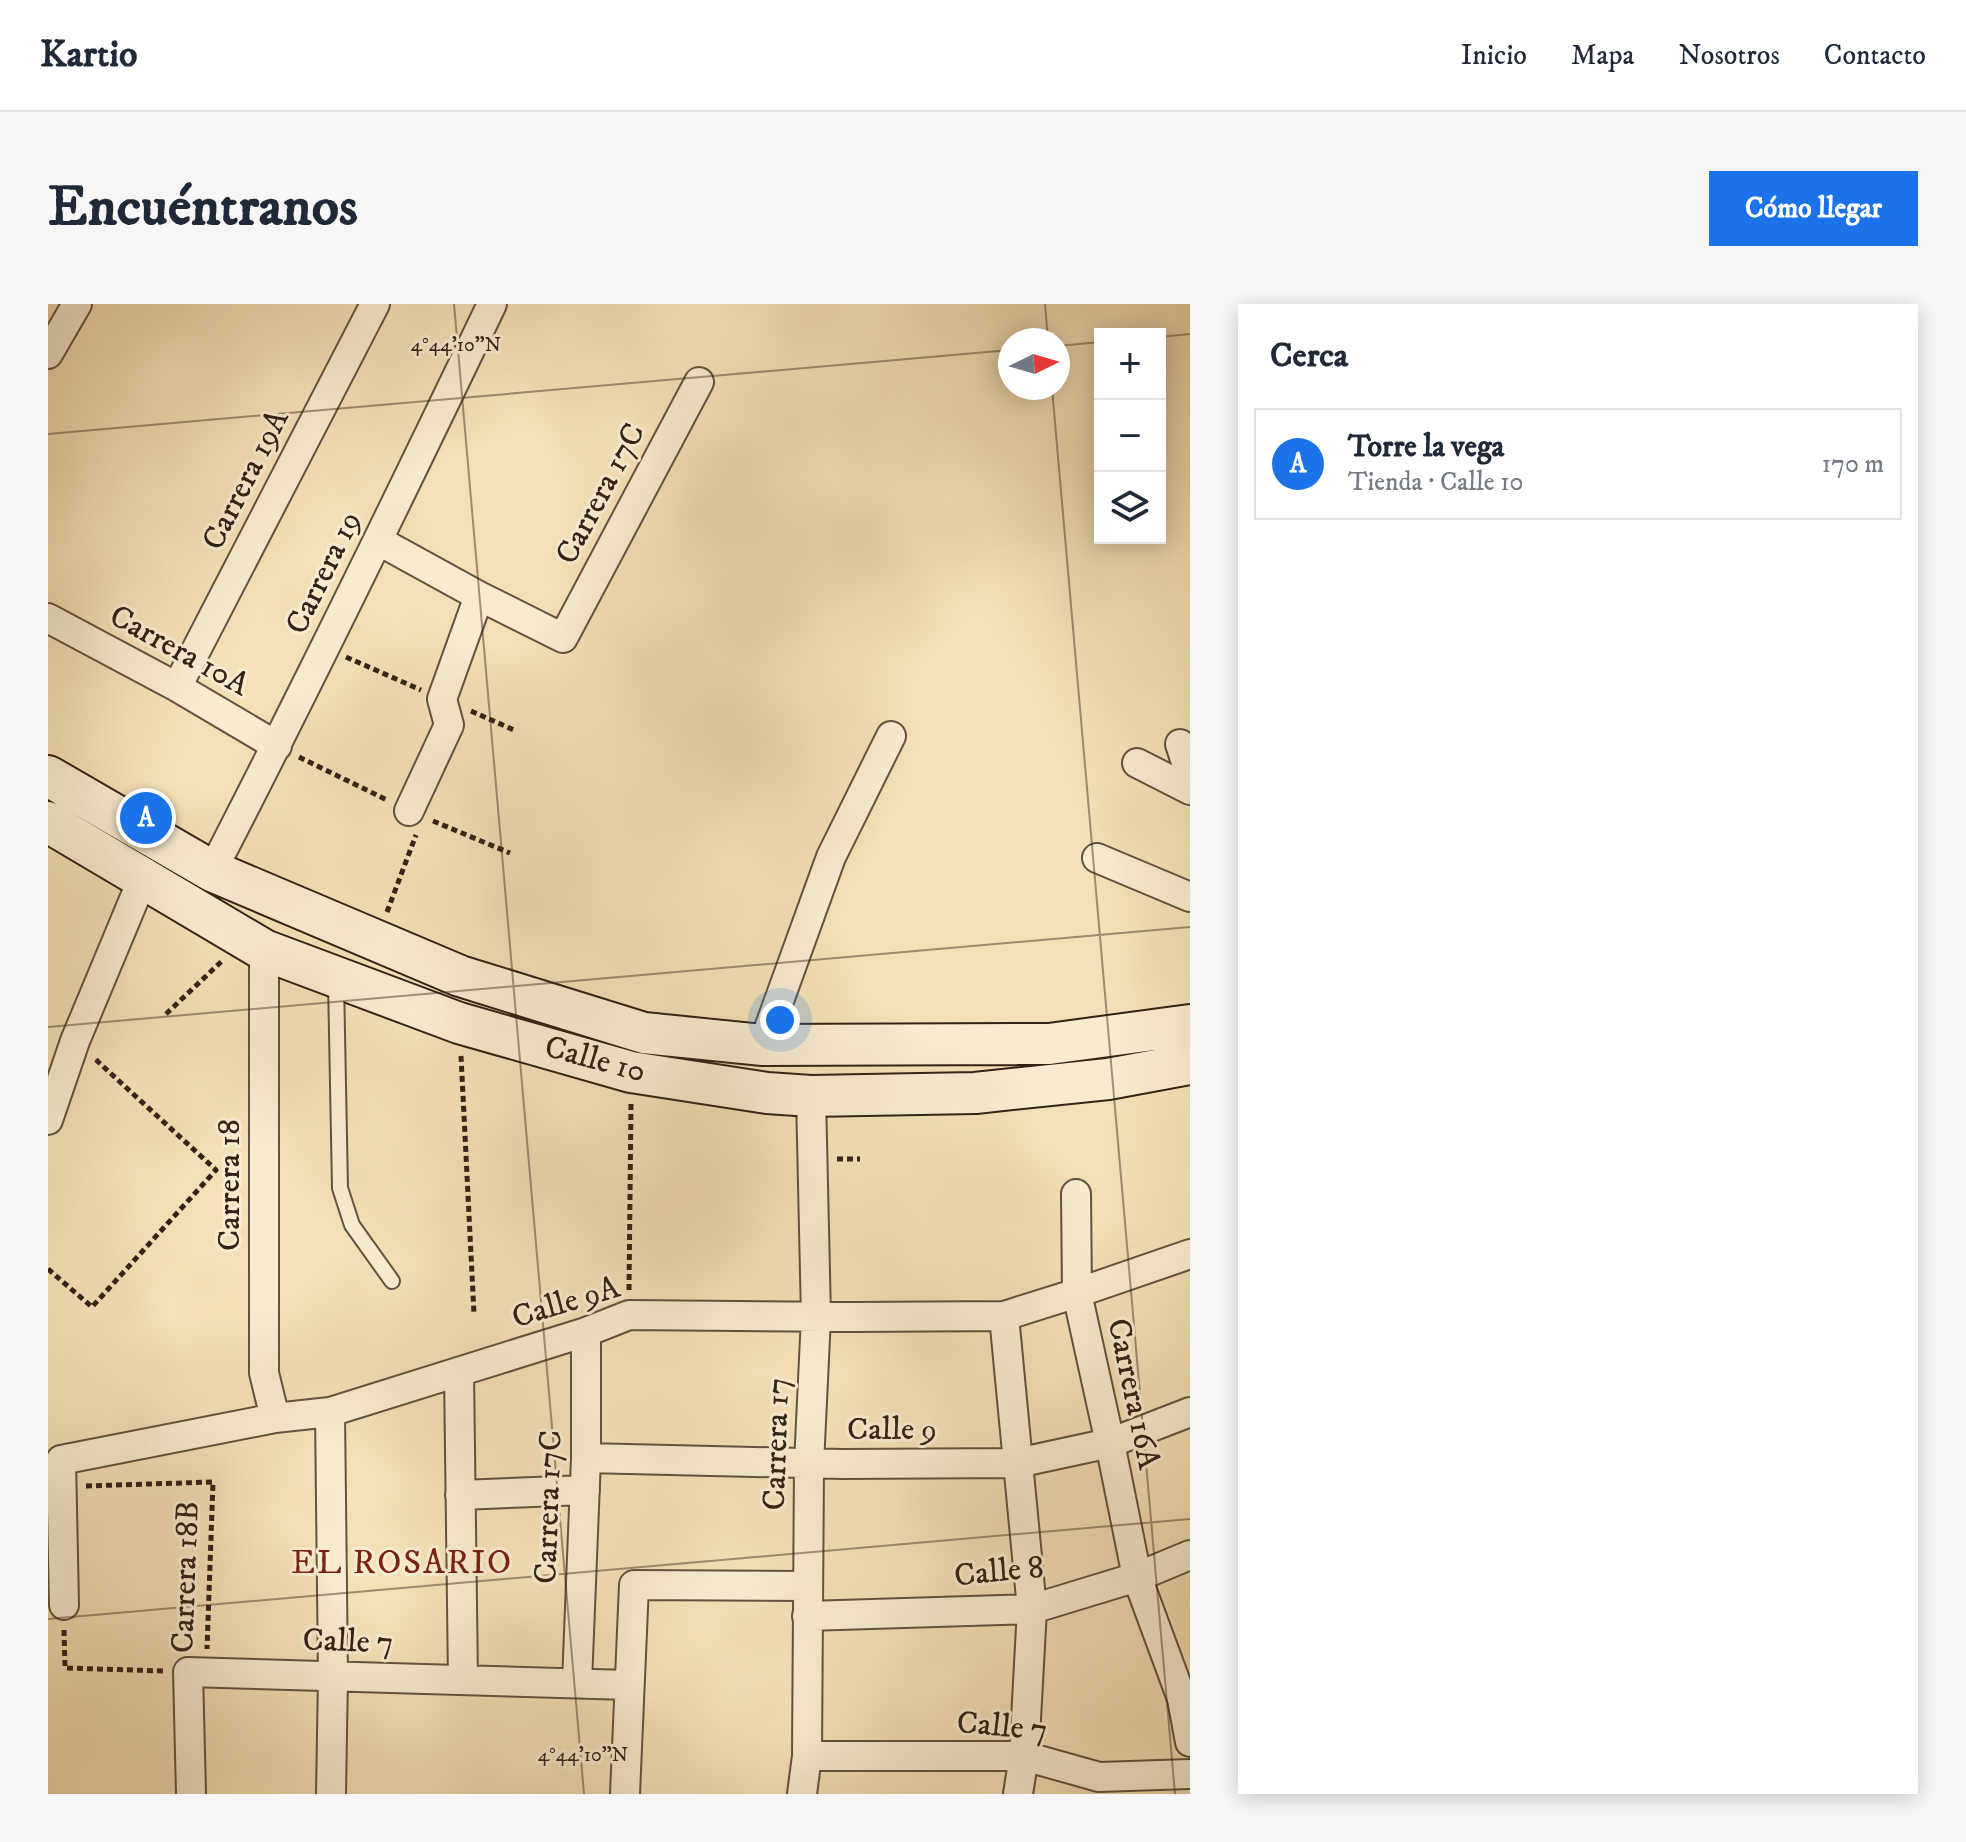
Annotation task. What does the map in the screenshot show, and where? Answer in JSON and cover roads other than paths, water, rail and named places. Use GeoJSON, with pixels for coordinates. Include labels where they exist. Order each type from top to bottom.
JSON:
{"type":"FeatureCollection","features":[{"type":"Feature","properties":{"kind":"main road","name":"Calle 10"},"geometry":{"type":"LineString","coordinates":[[48,776],[212,871],[460,976],[644,1033],[763,1045],[1049,1044],[1190,1025]]}},
{"type":"Feature","properties":{"kind":"main road","name":"Calle 10"},"geometry":{"type":"LineString","coordinates":[[48,822],[255,945],[459,1023],[631,1072],[767,1093],[811,1096],[975,1093],[1108,1079],[1190,1064]]}},
{"type":"Feature","properties":{"kind":"street"},"geometry":{"type":"LineString","coordinates":[[48,354],[77,304]]}},
{"type":"Feature","properties":{"kind":"street","name":"Carrera 19A"},"geometry":{"type":"LineString","coordinates":[[177,687],[375,304]]}},
{"type":"Feature","properties":{"kind":"street","name":"Carrera 19"},"geometry":{"type":"LineString","coordinates":[[212,871],[379,541],[492,304]]}},
{"type":"Feature","properties":{"kind":"street","name":"Carrera 17C"},"geometry":{"type":"LineString","coordinates":[[479,596],[563,638],[699,382]]}},
{"type":"Feature","properties":{"kind":"street"},"geometry":{"type":"LineString","coordinates":[[379,541],[479,596],[442,699],[449,725],[409,811]]}},
{"type":"Feature","properties":{"kind":"street","name":"Carrera 10A"},"geometry":{"type":"LineString","coordinates":[[48,618],[177,687],[277,746]]}},
{"type":"Feature","properties":{"kind":"street"},"geometry":{"type":"LineString","coordinates":[[763,1045],[831,857],[891,736]]}},
{"type":"Feature","properties":{"kind":"street"},"geometry":{"type":"LineString","coordinates":[[1180,744],[1190,775]]}},
{"type":"Feature","properties":{"kind":"street"},"geometry":{"type":"LineString","coordinates":[[1137,763],[1190,790]]}},
{"type":"Feature","properties":{"kind":"street"},"geometry":{"type":"LineString","coordinates":[[1097,858],[1190,897]]}},
{"type":"Feature","properties":{"kind":"street"},"geometry":{"type":"LineString","coordinates":[[48,1120],[75,1041],[143,878]]}},
{"type":"Feature","properties":{"kind":"street","name":"Carrera 18"},"geometry":{"type":"LineString","coordinates":[[255,945],[264,1373],[275,1418]]}},
{"type":"Feature","properties":{"kind":"street","name":"Carrera 17"},"geometry":{"type":"LineString","coordinates":[[802,1794],[807,1756],[809,1464],[816,1317],[811,1096]]}},
{"type":"Feature","properties":{"kind":"street","name":"Carrera 16A"},"geometry":{"type":"LineString","coordinates":[[1076,1194],[1077,1293],[1137,1577],[1186,1697],[1190,1742]]}},
{"type":"Feature","properties":{"kind":"street","name":"Calle 9A"},"geometry":{"type":"LineString","coordinates":[[64,1605],[61,1474],[275,1418],[330,1412],[586,1332],[629,1315],[1004,1316],[1190,1254]]}},
{"type":"Feature","properties":{"kind":"street"},"geometry":{"type":"LineString","coordinates":[[1004,1316],[1032,1609],[1024,1756],[1018,1794]]}},
{"type":"Feature","properties":{"kind":"street","name":"Carrera 17C"},"geometry":{"type":"LineString","coordinates":[[577,1683],[586,1458],[586,1332]]}},
{"type":"Feature","properties":{"kind":"street"},"geometry":{"type":"LineString","coordinates":[[459,1372],[463,1680]]}},
{"type":"Feature","properties":{"kind":"street"},"geometry":{"type":"LineString","coordinates":[[330,1412],[331,1794]]}},
{"type":"Feature","properties":{"kind":"street","name":"Calle 9"},"geometry":{"type":"LineString","coordinates":[[586,1458],[809,1464],[1017,1463],[1110,1443],[1190,1412]]}},
{"type":"Feature","properties":{"kind":"street"},"geometry":{"type":"LineString","coordinates":[[460,1495],[585,1490]]}},
{"type":"Feature","properties":{"kind":"street","name":"Calle 8"},"geometry":{"type":"LineString","coordinates":[[807,1616],[1032,1609],[1137,1577],[1190,1555]]}},
{"type":"Feature","properties":{"kind":"street"},"geometry":{"type":"LineString","coordinates":[[625,1794],[634,1585],[808,1586]]}},
{"type":"Feature","properties":{"kind":"street","name":"Calle 7"},"geometry":{"type":"LineString","coordinates":[[191,1794],[197,1672],[628,1685]]}},
{"type":"Feature","properties":{"kind":"street","name":"Calle 7"},"geometry":{"type":"LineString","coordinates":[[807,1756],[1024,1756],[1099,1777],[1190,1774]]}},
{"type":"Feature","properties":{"kind":"lane"},"geometry":{"type":"LineString","coordinates":[[336,976],[340,1188],[352,1225],[392,1281]]}},
{"type":"Feature","properties":{"kind":"place","name":"Torre la vega"},"geometry":{"type":"Point","coordinates":[146,818]}},
{"type":"Feature","properties":{"kind":"district","name":"EL ROSARIO"},"geometry":{"type":"Point","coordinates":[402,1563]}}]}
